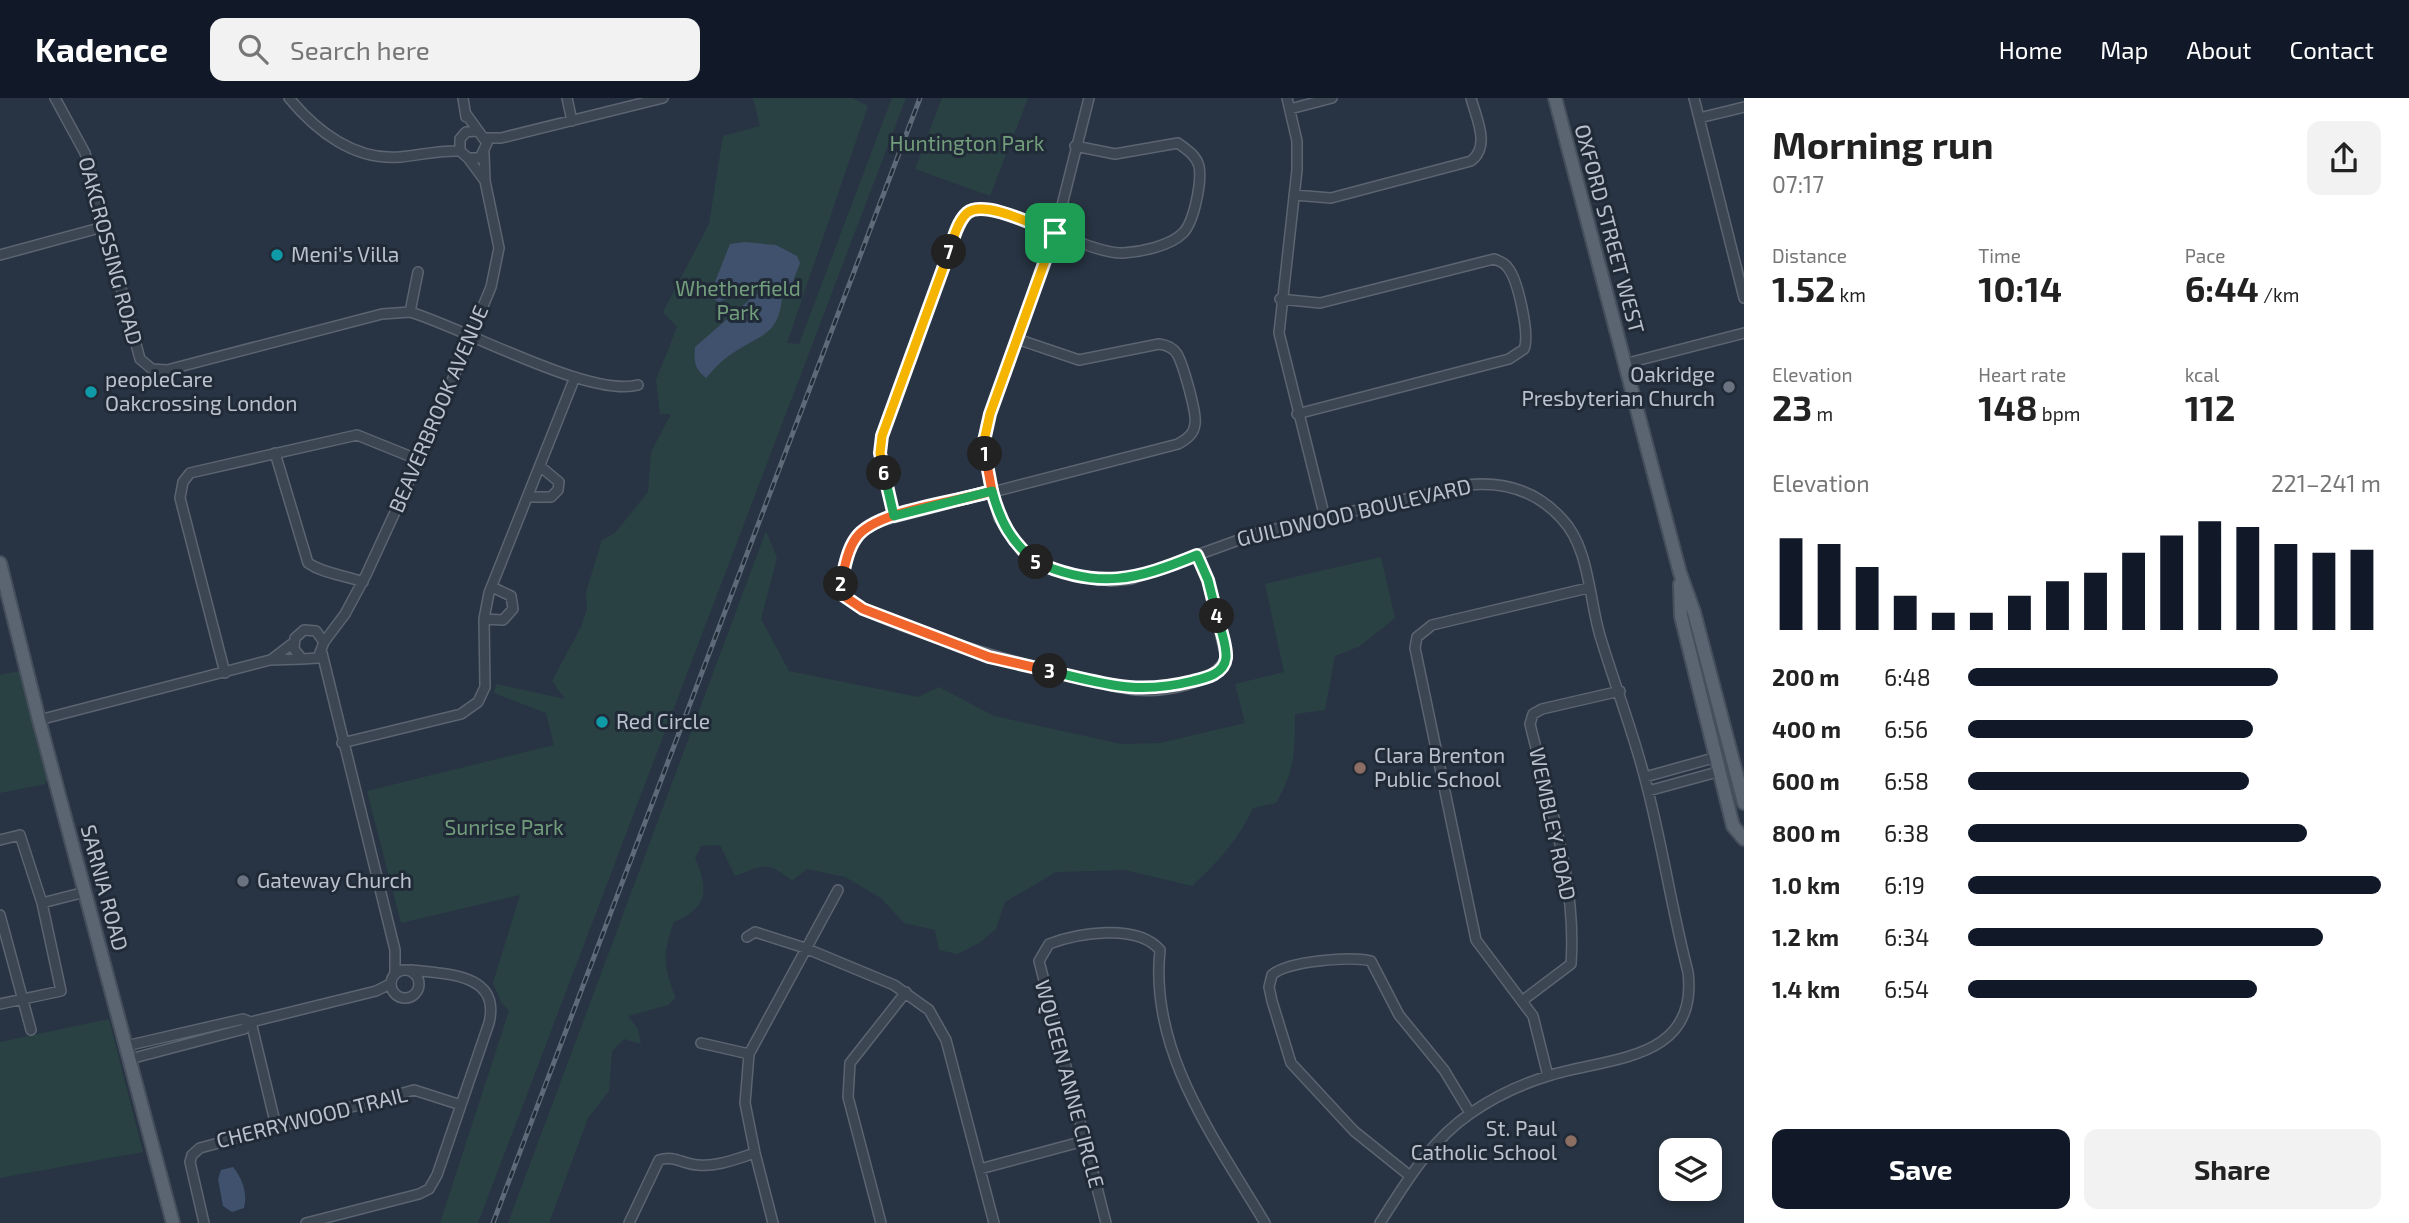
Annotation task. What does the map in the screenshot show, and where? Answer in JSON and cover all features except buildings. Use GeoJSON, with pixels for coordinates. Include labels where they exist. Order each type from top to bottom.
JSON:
{"type":"FeatureCollection","features":[{"type":"Feature","properties":{"kind":"main road","name":"OXFORD STREET WEST"},"geometry":{"type":"LineString","coordinates":[[1555,98],[1680,573],[1694,612],[1744,803]]}},
{"type":"Feature","properties":{"kind":"main road","name":"SARNIA ROAD"},"geometry":{"type":"LineString","coordinates":[[0,562],[39,720],[173,1223]]}},
{"type":"Feature","properties":{"kind":"main road","name":"OXFORD STREET WEST"},"geometry":{"type":"LineString","coordinates":[[1680,573],[1681,616],[1733,826],[1744,839]]}},
{"type":"Feature","properties":{"kind":"street","name":"OAKCROSSING ROAD"},"geometry":{"type":"LineString","coordinates":[[55,98],[85,153],[139,359],[152,369],[167,370],[382,314],[410,312],[575,377],[624,389],[638,385]]}},
{"type":"Feature","properties":{"kind":"street"},"geometry":{"type":"LineString","coordinates":[[289,98],[320,130],[363,152],[382,158],[445,151],[460,151],[468,158],[480,158],[501,138]]}},
{"type":"Feature","properties":{"kind":"street"},"geometry":{"type":"LineString","coordinates":[[460,151],[467,134],[463,98]]}},
{"type":"Feature","properties":{"kind":"street"},"geometry":{"type":"LineString","coordinates":[[567,98],[572,121]]}},
{"type":"Feature","properties":{"kind":"street"},"geometry":{"type":"LineString","coordinates":[[445,151],[467,134],[501,138],[663,98]]}},
{"type":"Feature","properties":{"kind":"street","name":"GUILDWOOD BOULEVARD"},"geometry":{"type":"LineString","coordinates":[[1089,98],[1067,194],[1055,233],[986,427],[986,464],[999,517],[1008,535],[1036,562],[1055,571],[1111,581],[1131,579],[1258,533],[1467,485],[1501,484],[1531,493],[1564,520],[1578,548],[1601,639],[1620,691],[1648,791],[1688,972],[1688,1004],[1667,1038],[1650,1050],[1548,1076],[1494,1099],[1470,1113],[1435,1144],[1410,1176],[1380,1223]]}},
{"type":"Feature","properties":{"kind":"street"},"geometry":{"type":"LineString","coordinates":[[1287,98],[1297,141],[1294,195],[1280,299],[1279,333],[1325,518]]}},
{"type":"Feature","properties":{"kind":"street"},"geometry":{"type":"LineString","coordinates":[[1290,108],[1332,98]]}},
{"type":"Feature","properties":{"kind":"street"},"geometry":{"type":"LineString","coordinates":[[1294,195],[1331,198],[1471,161],[1479,153],[1482,144],[1471,98]]}},
{"type":"Feature","properties":{"kind":"street"},"geometry":{"type":"LineString","coordinates":[[1694,98],[1744,298]]}},
{"type":"Feature","properties":{"kind":"street"},"geometry":{"type":"LineString","coordinates":[[1699,118],[1744,107]]}},
{"type":"Feature","properties":{"kind":"street"},"geometry":{"type":"LineString","coordinates":[[486,138],[486,151]]}},
{"type":"Feature","properties":{"kind":"street"},"geometry":{"type":"LineString","coordinates":[[894,516],[880,453],[882,436],[962,219],[969,211],[979,208],[993,210],[1103,250],[1121,253],[1156,246],[1182,235],[1189,226],[1195,210],[1199,166],[1192,152],[1178,143],[1115,154],[1076,146]]}},
{"type":"Feature","properties":{"kind":"street","name":"BEAVERBROOK AVENUE"},"geometry":{"type":"LineString","coordinates":[[324,642],[363,582],[419,460],[491,287],[499,248],[485,181],[486,151]]}},
{"type":"Feature","properties":{"kind":"street","name":"BEAVERBROOK AVENUE"},"geometry":{"type":"LineString","coordinates":[[468,158],[485,181]]}},
{"type":"Feature","properties":{"kind":"street"},"geometry":{"type":"LineString","coordinates":[[0,254],[103,227]]}},
{"type":"Feature","properties":{"kind":"street"},"geometry":{"type":"LineString","coordinates":[[1280,299],[1320,303],[1494,259],[1504,263],[1512,275],[1527,334],[1524,349],[1509,359],[1297,414]]}},
{"type":"Feature","properties":{"kind":"street"},"geometry":{"type":"LineString","coordinates":[[410,312],[418,272]]}},
{"type":"Feature","properties":{"kind":"street"},"geometry":{"type":"LineString","coordinates":[[1624,364],[1744,333]]}},
{"type":"Feature","properties":{"kind":"street"},"geometry":{"type":"LineString","coordinates":[[1017,339],[1079,359],[1159,344],[1167,345],[1177,353],[1196,421],[1187,439],[1178,444],[894,516],[865,529],[855,539],[841,586],[844,596],[852,603],[989,657],[1138,690],[1161,689],[1211,677],[1221,669],[1226,658],[1208,580],[1197,555]]}},
{"type":"Feature","properties":{"kind":"street"},"geometry":{"type":"LineString","coordinates":[[342,744],[461,714],[478,702],[485,687],[484,620],[492,587],[530,497],[575,377]]}},
{"type":"Feature","properties":{"kind":"street"},"geometry":{"type":"LineString","coordinates":[[225,673],[180,489],[190,473],[357,435],[419,460]]}},
{"type":"Feature","properties":{"kind":"street"},"geometry":{"type":"LineString","coordinates":[[275,453],[308,564],[318,570],[340,573],[363,582]]}},
{"type":"Feature","properties":{"kind":"street"},"geometry":{"type":"LineString","coordinates":[[530,497],[551,497],[558,491],[559,482],[541,467]]}},
{"type":"Feature","properties":{"kind":"street"},"geometry":{"type":"LineString","coordinates":[[484,620],[503,620],[513,609],[511,596],[492,587]]}},
{"type":"Feature","properties":{"kind":"street"},"geometry":{"type":"LineString","coordinates":[[1548,1076],[1533,1016],[1476,940],[1415,648],[1417,637],[1432,625],[1588,588]]}},
{"type":"Feature","properties":{"kind":"street"},"geometry":{"type":"LineString","coordinates":[[270,660],[293,643],[304,630],[316,631],[334,626]]}},
{"type":"Feature","properties":{"kind":"street"},"geometry":{"type":"LineString","coordinates":[[316,631],[324,642],[322,653],[327,680],[395,950],[392,988]]}},
{"type":"Feature","properties":{"kind":"street"},"geometry":{"type":"LineString","coordinates":[[293,643],[304,660],[327,680]]}},
{"type":"Feature","properties":{"kind":"street"},"geometry":{"type":"LineString","coordinates":[[39,720],[270,660],[304,660],[322,653]]}},
{"type":"Feature","properties":{"kind":"street","name":"WEMBLEY ROAD"},"geometry":{"type":"LineString","coordinates":[[1522,1001],[1571,964],[1572,941],[1569,882],[1530,724],[1533,714],[1542,709],[1620,691]]}},
{"type":"Feature","properties":{"kind":"street"},"geometry":{"type":"LineString","coordinates":[[1644,777],[1717,757]]}},
{"type":"Feature","properties":{"kind":"street"},"geometry":{"type":"LineString","coordinates":[[1648,791],[1721,771]]}},
{"type":"Feature","properties":{"kind":"street"},"geometry":{"type":"LineString","coordinates":[[0,840],[20,835],[42,903],[61,991],[0,1004]]}},
{"type":"Feature","properties":{"kind":"street"},"geometry":{"type":"LineString","coordinates":[[774,1223],[755,1153],[746,1103],[749,1054],[838,890]]}},
{"type":"Feature","properties":{"kind":"street"},"geometry":{"type":"LineString","coordinates":[[42,903],[85,892]]}},
{"type":"Feature","properties":{"kind":"street"},"geometry":{"type":"LineString","coordinates":[[0,915],[31,1030]]}},
{"type":"Feature","properties":{"kind":"street"},"geometry":{"type":"LineString","coordinates":[[747,937],[755,932],[805,948],[906,992],[929,1010],[946,1040],[994,1223]]}},
{"type":"Feature","properties":{"kind":"street","name":"WQUEEN ANNE CIRCLE"},"geometry":{"type":"LineString","coordinates":[[1105,1223],[1038,961],[1049,944],[1090,932],[1141,936],[1153,942],[1160,950],[1159,1004],[1181,1079],[1265,1223]]}},
{"type":"Feature","properties":{"kind":"street"},"geometry":{"type":"LineString","coordinates":[[395,950],[418,978],[419,988]]}},
{"type":"Feature","properties":{"kind":"street"},"geometry":{"type":"LineString","coordinates":[[1410,1176],[1354,1131],[1291,1063],[1272,1001],[1269,987],[1272,975],[1290,966],[1350,959],[1371,961],[1399,1015],[1444,1070],[1470,1113]]}},
{"type":"Feature","properties":{"kind":"street"},"geometry":{"type":"LineString","coordinates":[[306,1223],[429,1189],[461,1105],[489,1023],[492,1003],[486,990],[477,983],[438,974],[409,970],[395,973]]}},
{"type":"Feature","properties":{"kind":"street"},"geometry":{"type":"LineString","coordinates":[[128,1052],[243,1019],[251,1022],[376,991],[392,988],[408,998],[438,974]]}},
{"type":"Feature","properties":{"kind":"street"},"geometry":{"type":"LineString","coordinates":[[881,1223],[848,1097],[849,1063],[906,992]]}},
{"type":"Feature","properties":{"kind":"street"},"geometry":{"type":"LineString","coordinates":[[251,1022],[276,1126]]}},
{"type":"Feature","properties":{"kind":"street"},"geometry":{"type":"LineString","coordinates":[[701,1043],[749,1054]]}},
{"type":"Feature","properties":{"kind":"street","name":"CHERRYWOOD TRAIL"},"geometry":{"type":"LineString","coordinates":[[204,1223],[190,1162],[192,1155],[212,1142],[414,1090],[461,1105]]}},
{"type":"Feature","properties":{"kind":"street"},"geometry":{"type":"LineString","coordinates":[[980,1169],[1084,1141]]}},
{"type":"Feature","properties":{"kind":"street"},"geometry":{"type":"LineString","coordinates":[[629,1223],[659,1160],[670,1156],[694,1165],[711,1165],[755,1153]]}},
{"type":"Feature","properties":{"kind":"green space"},"geometry":{"type":"Polygon","coordinates":[[[753,98],[852,98],[868,106],[787,343],[799,344],[892,98],[906,98],[478,1223],[440,1223],[509,1011],[501,1002],[493,983],[520,895],[401,923],[367,791],[554,745],[546,713],[494,693],[496,684],[565,699],[552,681],[581,627],[587,609],[586,592],[602,540],[615,533],[648,492],[651,452],[671,414],[660,414],[656,380],[677,327],[663,312],[709,224],[723,136],[760,126],[753,98]]]}},
{"type":"Feature","properties":{"kind":"green space","name":"Huntington Park"},"geometry":{"type":"Polygon","coordinates":[[[942,98],[1028,98],[990,196],[915,169],[942,98]]]}},
{"type":"Feature","properties":{"kind":"green space"},"geometry":{"type":"Polygon","coordinates":[[[766,531],[777,558],[761,619],[789,671],[918,697],[939,687],[994,716],[1121,744],[1160,743],[1245,723],[1235,684],[1284,672],[1265,584],[1381,557],[1395,618],[1360,646],[1335,656],[1325,710],[1295,714],[1293,760],[1276,803],[1253,808],[1227,850],[1192,886],[1125,870],[1056,872],[1005,902],[996,929],[979,943],[957,954],[939,950],[935,930],[904,923],[881,898],[845,877],[807,869],[792,881],[777,870],[765,867],[735,876],[720,845],[701,846],[695,858],[700,869],[703,896],[694,910],[674,922],[667,943],[666,969],[676,998],[668,1005],[628,1016],[638,1029],[641,1044],[624,1039],[612,1051],[609,1091],[588,1118],[549,1223],[508,1223],[766,531]]]}},
{"type":"Feature","properties":{"kind":"green space"},"geometry":{"type":"Polygon","coordinates":[[[20,671],[47,779],[45,784],[0,793],[0,675],[20,671]]]}},
{"type":"Feature","properties":{"kind":"green space"},"geometry":{"type":"Polygon","coordinates":[[[109,1019],[143,1152],[0,1178],[0,1042],[109,1019]]]}},
{"type":"Feature","properties":{"kind":"water"},"geometry":{"type":"Polygon","coordinates":[[[745,242],[776,245],[797,256],[800,263],[790,289],[764,284],[719,302],[709,297],[730,244],[745,242]]]}},
{"type":"Feature","properties":{"kind":"water"},"geometry":{"type":"Polygon","coordinates":[[[772,291],[782,297],[777,320],[772,328],[727,357],[706,378],[696,364],[695,347],[756,294],[772,291]]]}},
{"type":"Feature","properties":{"kind":"water"},"geometry":{"type":"Polygon","coordinates":[[[233,1167],[245,1191],[245,1197],[244,1208],[232,1212],[223,1206],[218,1179],[221,1170],[233,1167]]]}},
{"type":"Feature","properties":{"kind":"railway"},"geometry":{"type":"LineString","coordinates":[[493,1223],[920,98]]}},
{"type":"Feature","properties":{"kind":"place","name":"Meni's Villa"},"geometry":{"type":"Point","coordinates":[277,255]}},
{"type":"Feature","properties":{"kind":"place","name":"Oakridge Presbyterian Church"},"geometry":{"type":"Point","coordinates":[1729,387]}},
{"type":"Feature","properties":{"kind":"place","name":"peopleCare Oakcrossing London"},"geometry":{"type":"Point","coordinates":[91,392]}},
{"type":"Feature","properties":{"kind":"place","name":"Red Circle"},"geometry":{"type":"Point","coordinates":[602,722]}},
{"type":"Feature","properties":{"kind":"place","name":"Clara Brenton Public School"},"geometry":{"type":"Point","coordinates":[1360,768]}},
{"type":"Feature","properties":{"kind":"place","name":"Gateway Church"},"geometry":{"type":"Point","coordinates":[243,881]}},
{"type":"Feature","properties":{"kind":"place","name":"St. Paul Catholic School"},"geometry":{"type":"Point","coordinates":[1571,1141]}},
{"type":"Feature","properties":{"kind":"route"},"geometry":{"type":"LineString","coordinates":[[1055,233],[986,427],[986,464],[992,491],[894,516],[865,529],[855,539],[845,567],[841,586],[844,596],[863,609],[989,657],[1118,687],[1161,689],[1211,677],[1221,669],[1226,658],[1208,580],[1197,555],[1131,579],[1111,581],[1055,571],[1036,562],[1008,535],[999,517],[992,491],[972,498],[894,516],[880,453],[882,436],[962,219],[969,211],[979,208],[993,210],[1055,233]]}},
{"type":"Feature","properties":{"kind":"park label","name":"Whetherfield Park"},"geometry":{"type":"Point","coordinates":[738,301]}},
{"type":"Feature","properties":{"kind":"park label","name":"Sunrise Park"},"geometry":{"type":"Point","coordinates":[504,828]}}]}
